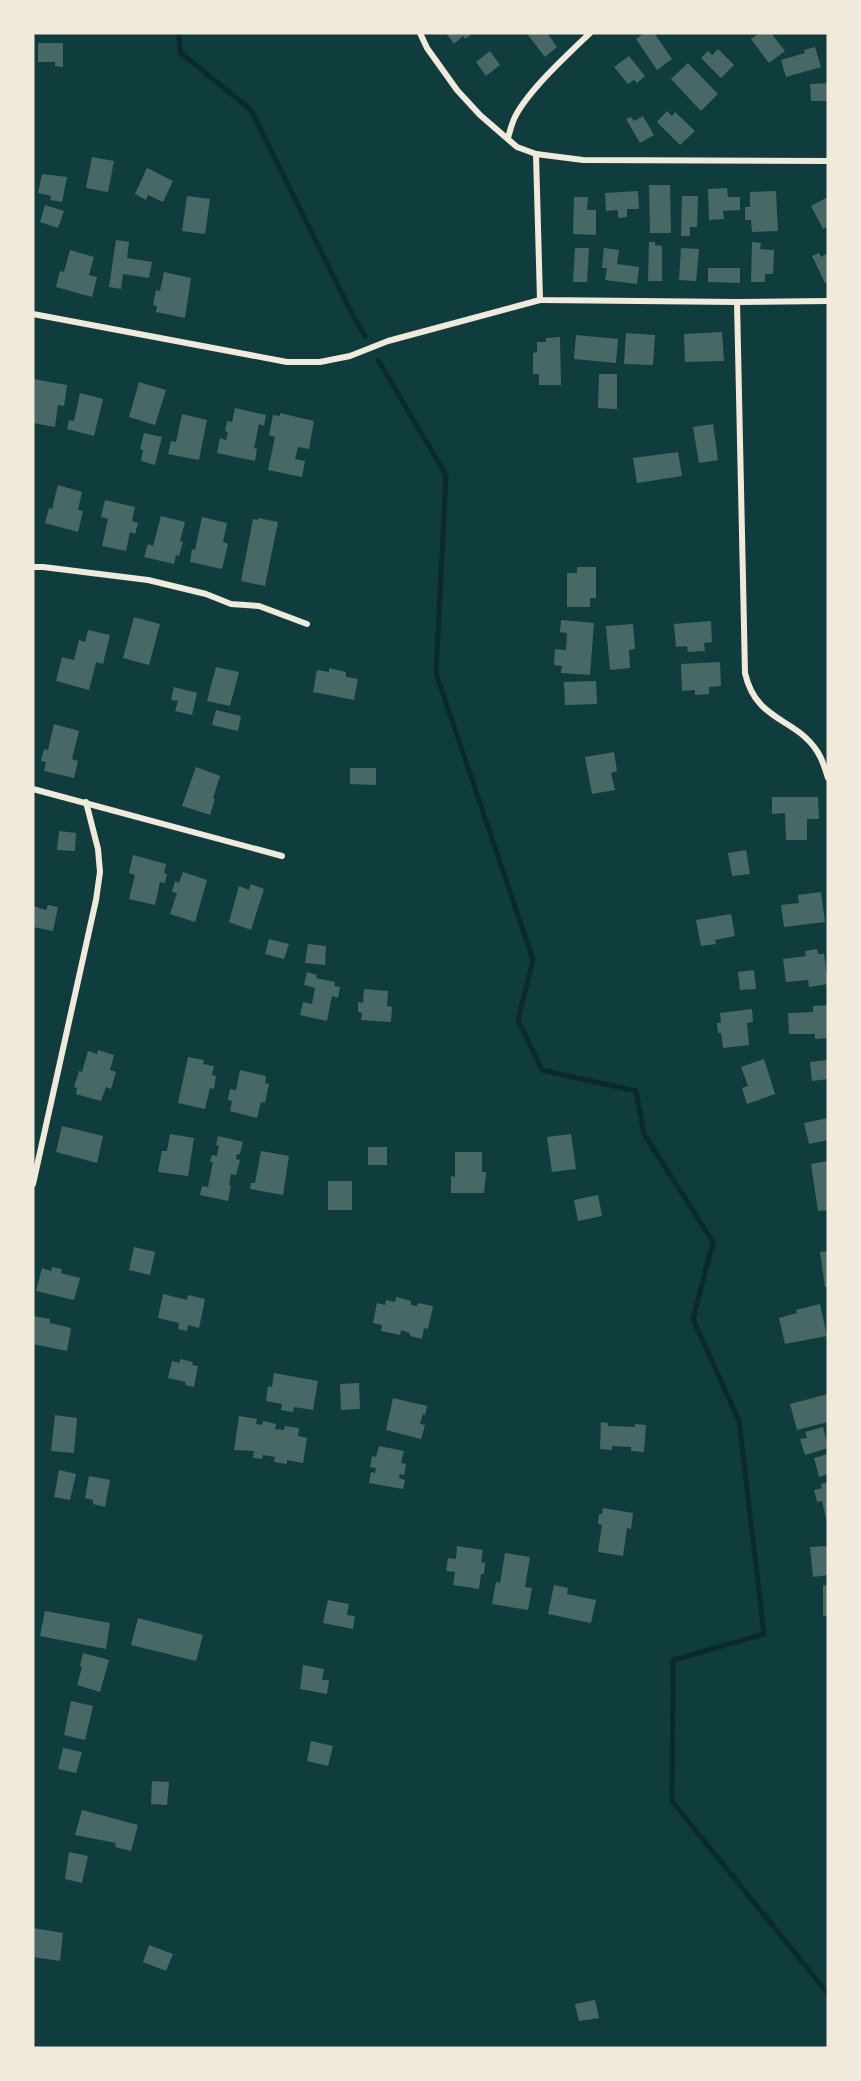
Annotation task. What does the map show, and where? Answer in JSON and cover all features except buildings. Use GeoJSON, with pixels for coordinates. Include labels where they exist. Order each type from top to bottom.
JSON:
{"type":"FeatureCollection","features":[{"type":"Feature","properties":{"kind":"street"},"geometry":{"type":"LineString","coordinates":[[420,33],[457,90],[480,116],[517,147],[536,154],[583,160],[828,161]]}},
{"type":"Feature","properties":{"kind":"street"},"geometry":{"type":"LineString","coordinates":[[508,138],[516,115],[534,91],[590,33]]}},
{"type":"Feature","properties":{"kind":"street"},"geometry":{"type":"LineString","coordinates":[[536,154],[540,300]]}},
{"type":"Feature","properties":{"kind":"street"},"geometry":{"type":"LineString","coordinates":[[33,314],[287,362],[320,362],[350,356],[388,341],[540,300],[828,301]]}},
{"type":"Feature","properties":{"kind":"street"},"geometry":{"type":"LineString","coordinates":[[737,302],[745,673],[752,695],[763,708],[799,733],[817,751],[828,778]]}},
{"type":"Feature","properties":{"kind":"street"},"geometry":{"type":"LineString","coordinates":[[33,567],[148,580],[206,594],[231,604],[259,606],[307,624]]}},
{"type":"Feature","properties":{"kind":"street"},"geometry":{"type":"LineString","coordinates":[[33,789],[282,856]]}},
{"type":"Feature","properties":{"kind":"street"},"geometry":{"type":"LineString","coordinates":[[33,1184],[96,900],[100,872],[98,849],[86,802]]}},
{"type":"Feature","properties":{"kind":"waterway"},"geometry":{"type":"LineString","coordinates":[[179,33],[180,52],[251,110],[365,336]]}},
{"type":"Feature","properties":{"kind":"waterway"},"geometry":{"type":"LineString","coordinates":[[378,360],[446,475],[436,673],[533,960],[518,1020],[542,1070],[636,1091],[644,1134],[713,1242],[693,1319],[739,1421],[764,1634],[673,1660],[672,1801],[828,1994]]}}]}
